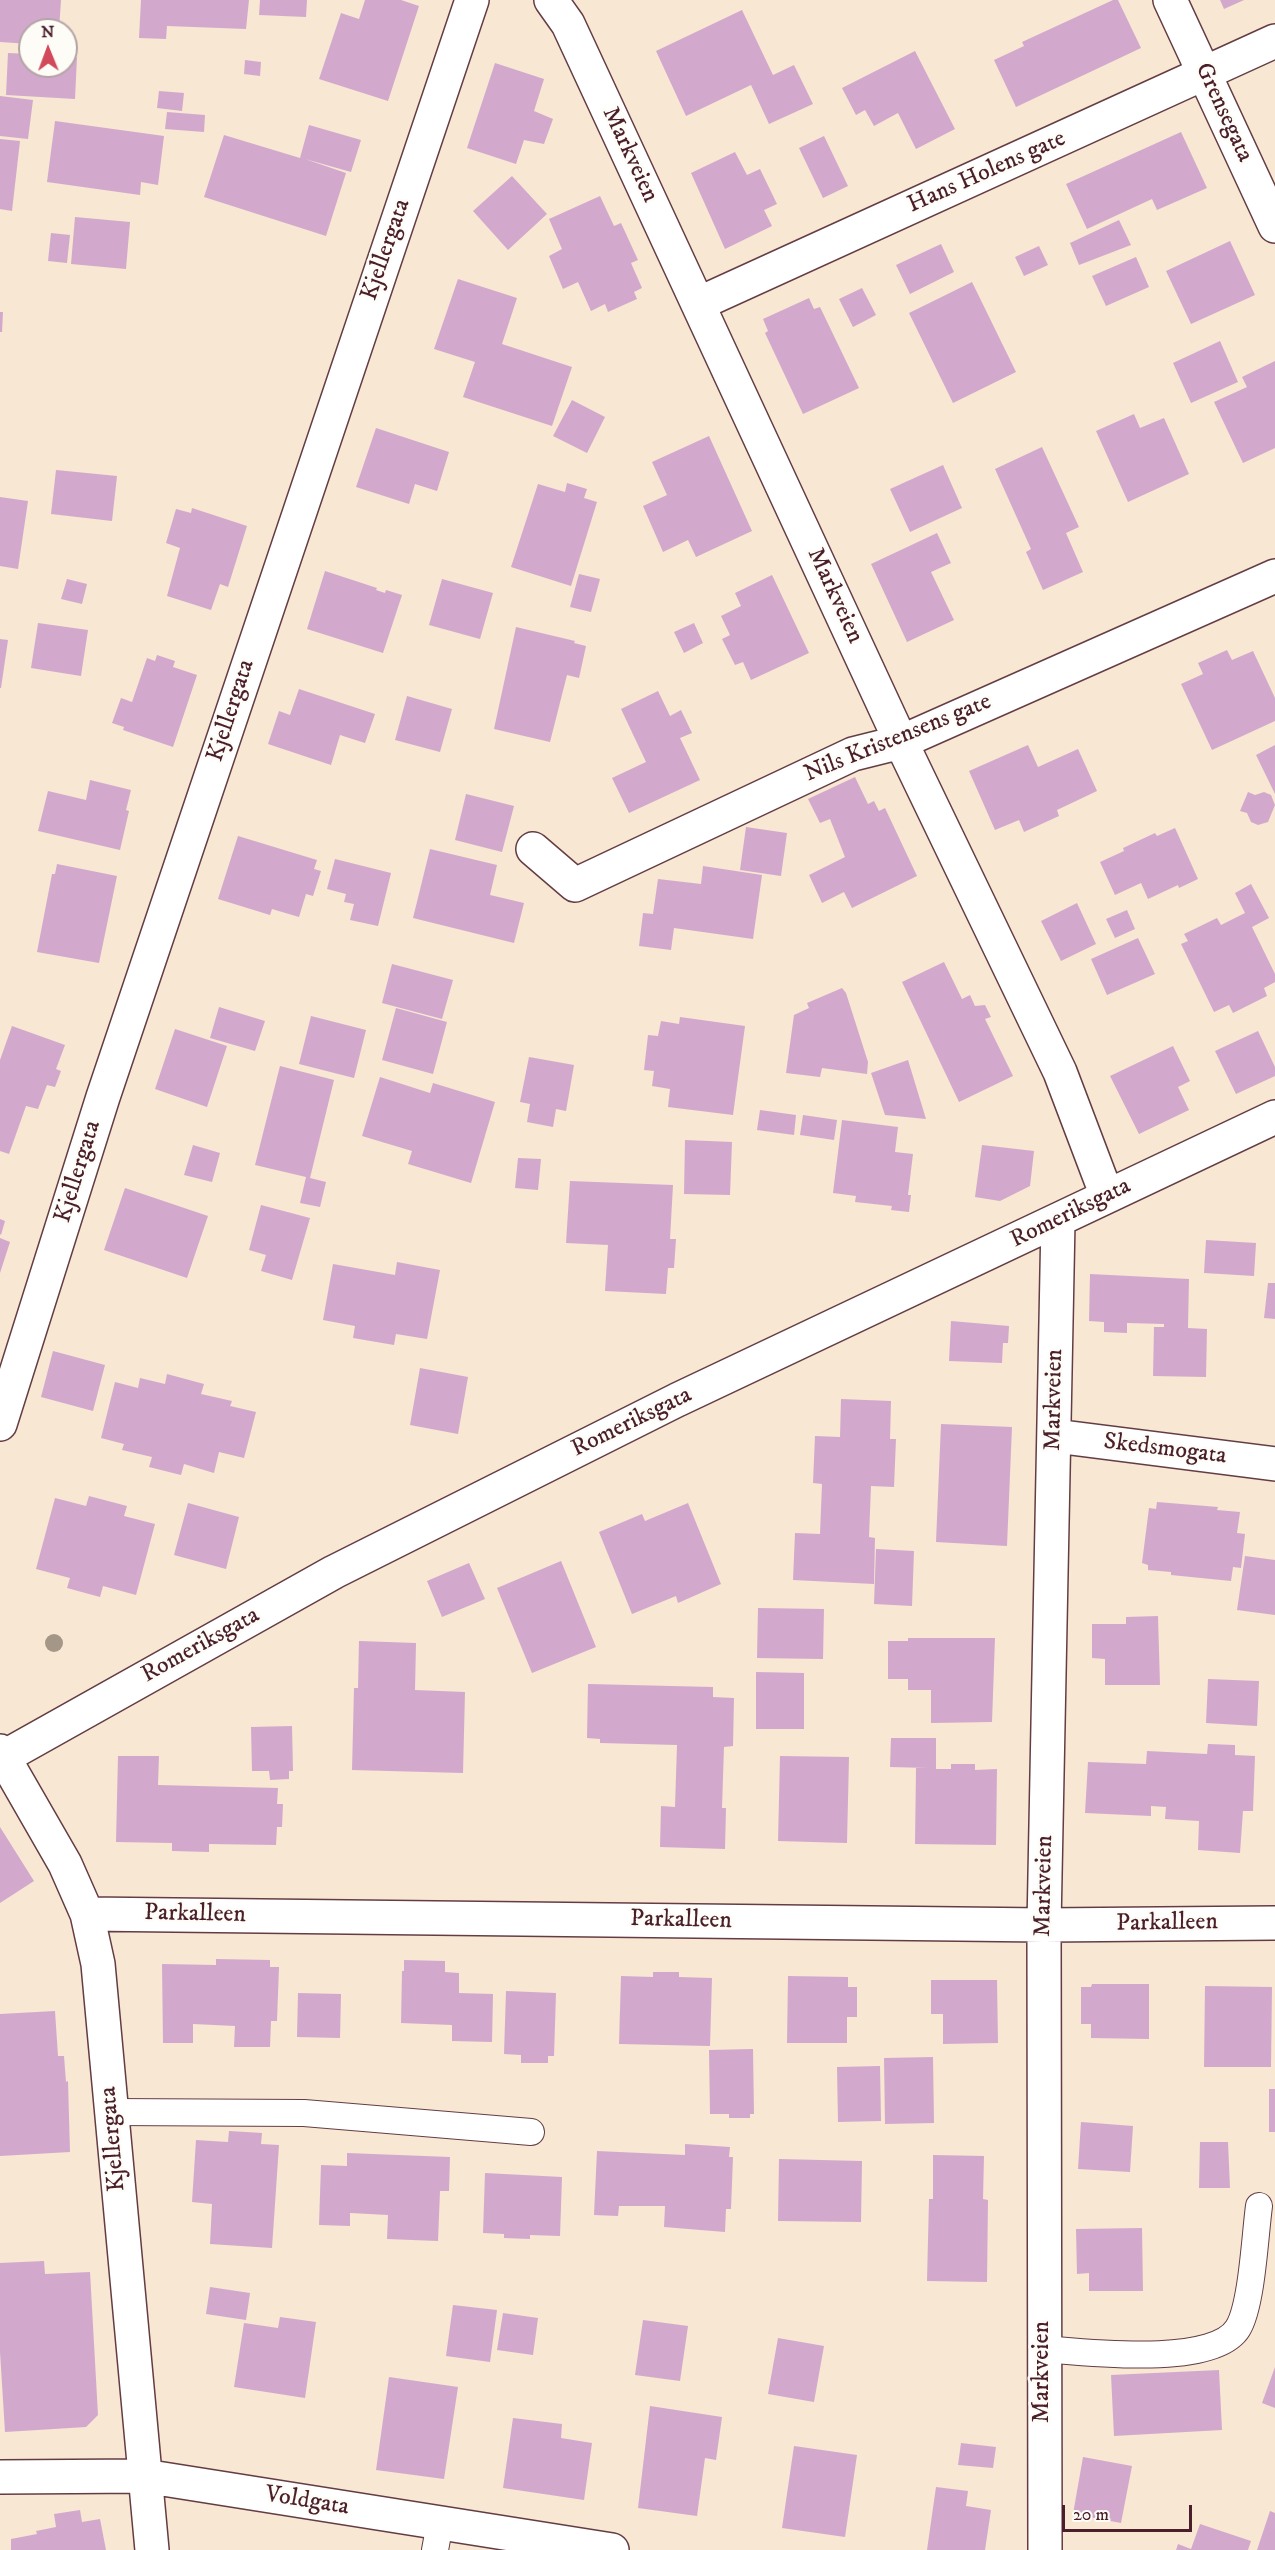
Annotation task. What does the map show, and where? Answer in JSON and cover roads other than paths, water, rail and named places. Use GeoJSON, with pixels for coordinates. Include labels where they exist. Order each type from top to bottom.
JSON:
{"type":"FeatureCollection","features":[{"type":"Feature","properties":{"kind":"street","name":"Kjellergata"},"geometry":{"type":"LineString","coordinates":[[0,1424],[103,1097],[472,0]]}},
{"type":"Feature","properties":{"kind":"street","name":"Markveien"},"geometry":{"type":"LineString","coordinates":[[551,0],[568,24],[901,742],[1060,1072],[1107,1196]]}},
{"type":"Feature","properties":{"kind":"street","name":"Grensegata"},"geometry":{"type":"LineString","coordinates":[[1170,0],[1275,226]]}},
{"type":"Feature","properties":{"kind":"street","name":"Hans Holens gate"},"geometry":{"type":"LineString","coordinates":[[699,304],[1275,42]]}},
{"type":"Feature","properties":{"kind":"street","name":"Nils Kristensens gate"},"geometry":{"type":"LineString","coordinates":[[533,849],[575,885],[853,754],[901,742],[1275,576]]}},
{"type":"Feature","properties":{"kind":"street","name":"Romeriksgata"},"geometry":{"type":"LineString","coordinates":[[2,1754],[334,1572],[677,1400],[1275,1117]]}},
{"type":"Feature","properties":{"kind":"street","name":"Markveien"},"geometry":{"type":"LineString","coordinates":[[1045,2550],[1044,1925],[1058,1221]]}},
{"type":"Feature","properties":{"kind":"street","name":"Skedsmogata"},"geometry":{"type":"LineString","coordinates":[[1054,1436],[1275,1464]]}},
{"type":"Feature","properties":{"kind":"street","name":"Kjellergata"},"geometry":{"type":"LineString","coordinates":[[2,1754],[65,1864],[87,1914],[98,1964],[152,2550]]}},
{"type":"Feature","properties":{"kind":"street","name":"Parkalleen"},"geometry":{"type":"LineString","coordinates":[[87,1914],[1044,1925],[1275,1923]]}},
{"type":"Feature","properties":{"kind":"street","name":"Voldgata"},"geometry":{"type":"LineString","coordinates":[[0,2477],[144,2476],[438,2536],[612,2550]]}},
{"type":"Feature","properties":{"kind":"lane"},"geometry":{"type":"LineString","coordinates":[[111,2112],[304,2114],[531,2132]]}},
{"type":"Feature","properties":{"kind":"lane"},"geometry":{"type":"LineString","coordinates":[[1043,2349],[1126,2355],[1166,2354],[1205,2348],[1222,2341],[1237,2329],[1246,2308],[1259,2206]]}}]}
